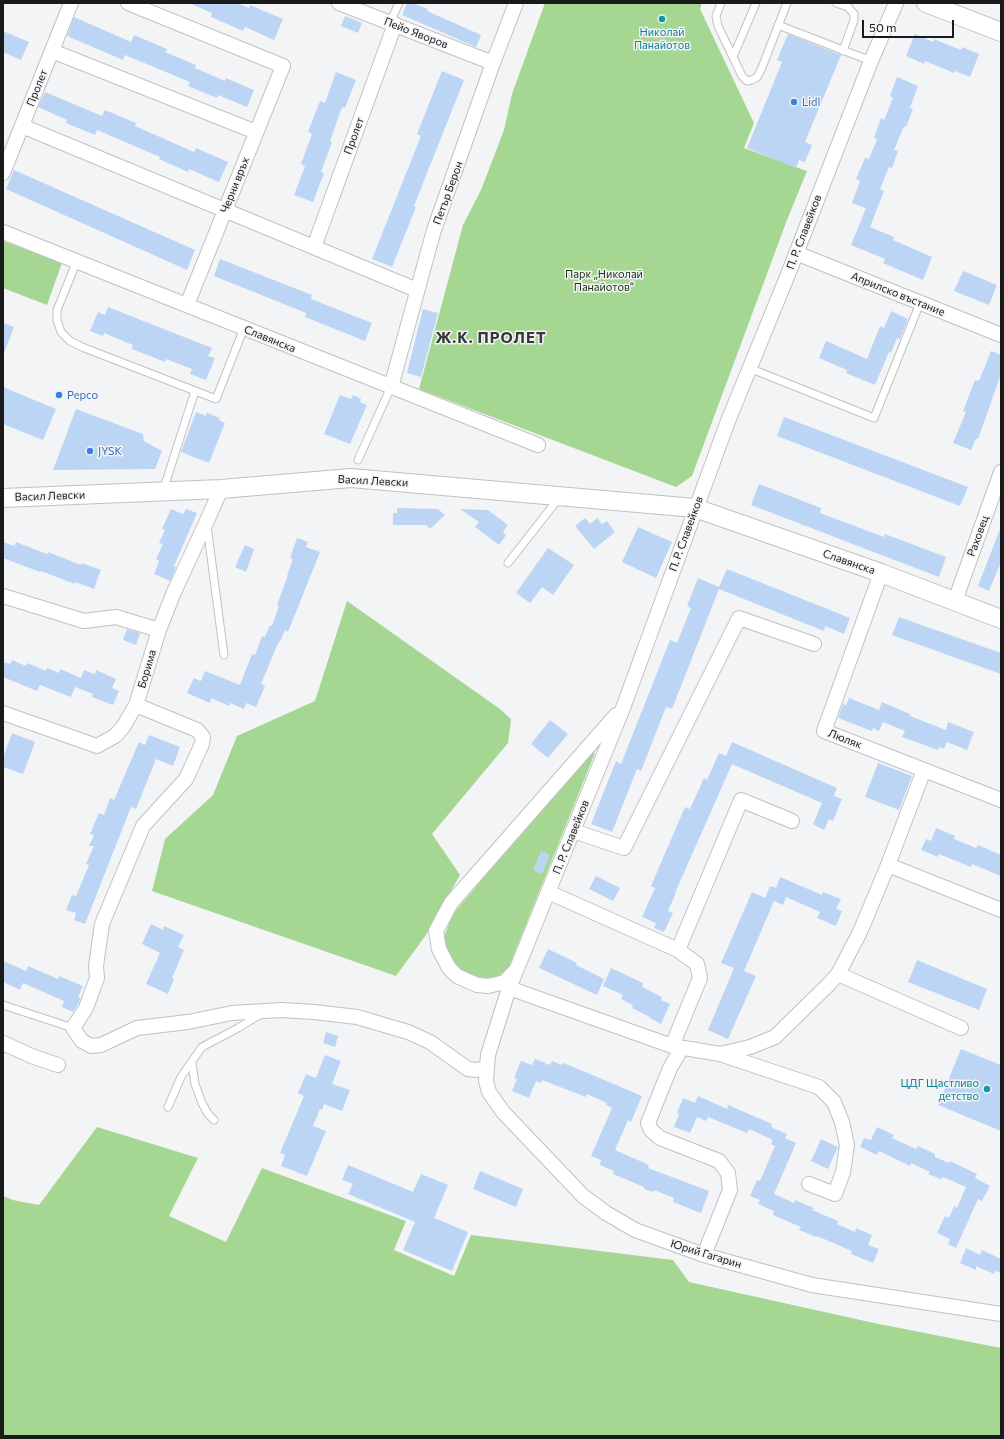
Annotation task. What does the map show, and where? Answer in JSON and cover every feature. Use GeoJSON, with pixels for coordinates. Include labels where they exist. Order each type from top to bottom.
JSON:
{"type":"FeatureCollection","features":[{"type":"Feature","properties":{"kind":"street","name":"Пролет"},"geometry":{"type":"LineString","coordinates":[[3,174],[71,3]]}},
{"type":"Feature","properties":{"kind":"street","name":"Черни връх"},"geometry":{"type":"LineString","coordinates":[[128,3],[283,66],[186,305]]}},
{"type":"Feature","properties":{"kind":"street","name":"Пейо Яворов"},"geometry":{"type":"LineString","coordinates":[[339,3],[493,63]]}},
{"type":"Feature","properties":{"kind":"street","name":"Петър Берон"},"geometry":{"type":"LineString","coordinates":[[391,387],[434,230],[493,63],[516,3]]}},
{"type":"Feature","properties":{"kind":"street","name":"П. Р. Славейков"},"geometry":{"type":"LineString","coordinates":[[486,1068],[488,1055],[509,988],[623,708],[695,508],[749,368],[796,253],[871,61],[896,3]]}},
{"type":"Feature","properties":{"kind":"street"},"geometry":{"type":"LineString","coordinates":[[926,3],[1001,32]]}},
{"type":"Feature","properties":{"kind":"street","name":"Пролет"},"geometry":{"type":"LineString","coordinates":[[314,248],[395,24]]}},
{"type":"Feature","properties":{"kind":"street"},"geometry":{"type":"LineString","coordinates":[[52,51],[256,132]]}},
{"type":"Feature","properties":{"kind":"street"},"geometry":{"type":"LineString","coordinates":[[22,126],[417,290]]}},
{"type":"Feature","properties":{"kind":"street","name":"Славянска"},"geometry":{"type":"LineString","coordinates":[[3,232],[538,445]]}},
{"type":"Feature","properties":{"kind":"street","name":"Априлско въстание"},"geometry":{"type":"LineString","coordinates":[[796,253],[1001,335]]}},
{"type":"Feature","properties":{"kind":"street","name":"Раховец"},"geometry":{"type":"LineString","coordinates":[[955,601],[1001,472]]}},
{"type":"Feature","properties":{"kind":"street","name":"Васил Левски"},"geometry":{"type":"LineString","coordinates":[[3,498],[220,489],[351,478],[695,508]]}},
{"type":"Feature","properties":{"kind":"street","name":"Борима"},"geometry":{"type":"LineString","coordinates":[[3,713],[97,746],[115,736],[123,727],[136,705],[159,630],[174,592],[220,489]]}},
{"type":"Feature","properties":{"kind":"street","name":"Славянска"},"geometry":{"type":"LineString","coordinates":[[695,508],[881,573],[1001,619]]}},
{"type":"Feature","properties":{"kind":"street","name":"Люляк"},"geometry":{"type":"LineString","coordinates":[[881,573],[824,731],[1001,800]]}},
{"type":"Feature","properties":{"kind":"street"},"geometry":{"type":"LineString","coordinates":[[3,596],[84,621],[116,617],[159,630]]}},
{"type":"Feature","properties":{"kind":"street"},"geometry":{"type":"LineString","coordinates":[[573,831],[624,848],[739,618],[814,644]]}},
{"type":"Feature","properties":{"kind":"street"},"geometry":{"type":"LineString","coordinates":[[136,705],[197,730],[203,737],[202,744],[186,779],[143,826],[102,924],[96,966],[97,978],[86,1008],[73,1028],[82,1041],[91,1046],[101,1045],[137,1028],[188,1022],[232,1013],[281,1010],[314,1012],[357,1017],[408,1032],[430,1042],[468,1068],[476,1070],[486,1068]]}},
{"type":"Feature","properties":{"kind":"street"},"geometry":{"type":"LineString","coordinates":[[517,969],[505,982],[488,986],[478,985],[461,978],[449,968],[438,949],[436,931],[451,903],[623,708]]}},
{"type":"Feature","properties":{"kind":"street"},"geometry":{"type":"LineString","coordinates":[[720,1054],[750,1048],[775,1037],[838,974],[860,932],[888,865],[924,770]]}},
{"type":"Feature","properties":{"kind":"street"},"geometry":{"type":"LineString","coordinates":[[678,950],[741,800],[792,821]]}},
{"type":"Feature","properties":{"kind":"street"},"geometry":{"type":"LineString","coordinates":[[888,865],[1001,910]]}},
{"type":"Feature","properties":{"kind":"street"},"geometry":{"type":"LineString","coordinates":[[548,892],[612,922],[678,950],[697,964],[700,978],[670,1068],[648,1123],[651,1130],[660,1138],[719,1161],[728,1173],[730,1190],[704,1255]]}},
{"type":"Feature","properties":{"kind":"street"},"geometry":{"type":"LineString","coordinates":[[838,974],[961,1028]]}},
{"type":"Feature","properties":{"kind":"street"},"geometry":{"type":"LineString","coordinates":[[509,988],[677,1047],[720,1054],[819,1087],[834,1102],[842,1122],[847,1145],[843,1172],[834,1194],[808,1184]]}},
{"type":"Feature","properties":{"kind":"street"},"geometry":{"type":"LineString","coordinates":[[3,1043],[34,1057],[58,1065]]}},
{"type":"Feature","properties":{"kind":"street","name":"Юрий Гагарин"},"geometry":{"type":"LineString","coordinates":[[486,1068],[486,1081],[489,1092],[503,1112],[583,1196],[606,1213],[635,1230],[704,1255],[812,1285],[1001,1314]]}},
{"type":"Feature","properties":{"kind":"lane"},"geometry":{"type":"LineString","coordinates":[[395,24],[394,16],[399,3]]}},
{"type":"Feature","properties":{"kind":"lane"},"geometry":{"type":"LineString","coordinates":[[721,3],[716,16],[718,26],[742,76],[747,81],[757,77],[761,70],[787,3]]}},
{"type":"Feature","properties":{"kind":"lane"},"geometry":{"type":"LineString","coordinates":[[733,57],[756,3]]}},
{"type":"Feature","properties":{"kind":"lane"},"geometry":{"type":"LineString","coordinates":[[836,3],[848,7],[854,14],[854,20],[843,51]]}},
{"type":"Feature","properties":{"kind":"lane"},"geometry":{"type":"LineString","coordinates":[[778,25],[871,61]]}},
{"type":"Feature","properties":{"kind":"lane"},"geometry":{"type":"LineString","coordinates":[[77,261],[57,310],[57,320],[60,332],[70,341],[82,347],[216,399],[244,328]]}},
{"type":"Feature","properties":{"kind":"lane"},"geometry":{"type":"LineString","coordinates":[[749,368],[874,418],[920,303]]}},
{"type":"Feature","properties":{"kind":"lane"},"geometry":{"type":"LineString","coordinates":[[358,460],[391,387]]}},
{"type":"Feature","properties":{"kind":"lane"},"geometry":{"type":"LineString","coordinates":[[162,491],[195,391]]}},
{"type":"Feature","properties":{"kind":"lane"},"geometry":{"type":"LineString","coordinates":[[508,563],[561,496]]}},
{"type":"Feature","properties":{"kind":"lane"},"geometry":{"type":"LineString","coordinates":[[206,523],[224,655]]}},
{"type":"Feature","properties":{"kind":"lane"},"geometry":{"type":"LineString","coordinates":[[3,1006],[73,1028]]}},
{"type":"Feature","properties":{"kind":"lane"},"geometry":{"type":"LineString","coordinates":[[168,1107],[181,1077],[202,1047],[266,1011]]}},
{"type":"Feature","properties":{"kind":"lane"},"geometry":{"type":"LineString","coordinates":[[192,1063],[195,1084],[202,1103],[208,1114],[214,1120]]}},
{"type":"Feature","properties":{"kind":"green space","name":"Парк „Николай Панайотов“"},"geometry":{"type":"Polygon","coordinates":[[[545,3],[702,3],[700,9],[754,123],[744,148],[807,171],[787,220],[692,476],[676,487],[419,389],[463,225],[481,190],[504,130],[512,94],[545,3]]]}},
{"type":"Feature","properties":{"kind":"green space"},"geometry":{"type":"Polygon","coordinates":[[[3,241],[62,263],[47,305],[3,288],[3,241]]]}},
{"type":"Feature","properties":{"kind":"green space"},"geometry":{"type":"Polygon","coordinates":[[[347,601],[500,709],[511,719],[508,743],[432,834],[460,875],[426,935],[396,976],[152,891],[165,839],[213,795],[237,736],[315,701],[347,601]]]}},
{"type":"Feature","properties":{"kind":"green space"},"geometry":{"type":"Polygon","coordinates":[[[590,752],[595,753],[508,969],[497,977],[487,978],[471,976],[458,967],[448,956],[444,945],[445,934],[453,914],[590,752]]]}},
{"type":"Feature","properties":{"kind":"green space"},"geometry":{"type":"Polygon","coordinates":[[[97,1127],[198,1158],[169,1216],[226,1242],[262,1168],[406,1221],[394,1250],[454,1276],[471,1235],[673,1260],[689,1282],[874,1323],[1001,1348],[1001,1436],[3,1436],[3,1196],[13,1200],[39,1205],[97,1127]]]}},
{"type":"Feature","properties":{"kind":"building"},"geometry":{"type":"Polygon","coordinates":[[[189,3],[237,3],[249,8],[250,5],[283,19],[274,40],[245,27],[243,31],[211,17],[212,13],[189,3]]]}},
{"type":"Feature","properties":{"kind":"building"},"geometry":{"type":"Polygon","coordinates":[[[407,3],[412,3],[428,9],[427,11],[481,35],[476,47],[402,15],[407,3]]]}},
{"type":"Feature","properties":{"kind":"building"},"geometry":{"type":"Polygon","coordinates":[[[345,16],[362,23],[358,33],[341,26],[345,16]]]}},
{"type":"Feature","properties":{"kind":"building"},"geometry":{"type":"Polygon","coordinates":[[[74,17],[131,42],[134,35],[167,49],[165,52],[196,65],[195,68],[225,81],[226,78],[254,90],[247,107],[218,95],[217,98],[188,86],[190,82],[125,55],[123,60],[67,36],[74,17]]]}},
{"type":"Feature","properties":{"kind":"building"},"geometry":{"type":"Polygon","coordinates":[[[3,31],[29,42],[21,60],[3,52],[3,31]]]}},
{"type":"Feature","properties":{"kind":"building","name":"Lidl"},"geometry":{"type":"Polygon","coordinates":[[[788,34],[841,55],[805,142],[812,145],[805,162],[799,160],[796,168],[747,148],[782,62],[777,60],[788,34]]]}},
{"type":"Feature","properties":{"kind":"building"},"geometry":{"type":"Polygon","coordinates":[[[915,34],[933,42],[934,39],[961,50],[962,47],[979,54],[970,77],[955,71],[954,73],[925,61],[924,64],[906,56],[915,34]]]}},
{"type":"Feature","properties":{"kind":"building"},"geometry":{"type":"Polygon","coordinates":[[[442,71],[464,80],[414,206],[416,207],[392,267],[372,259],[421,136],[417,134],[442,71]]]}},
{"type":"Feature","properties":{"kind":"building"},"geometry":{"type":"Polygon","coordinates":[[[336,72],[356,80],[345,108],[342,107],[330,141],[332,142],[321,172],[324,173],[313,202],[294,195],[305,166],[301,164],[312,134],[308,132],[320,101],[325,103],[336,72]]]}},
{"type":"Feature","properties":{"kind":"building"},"geometry":{"type":"Polygon","coordinates":[[[897,77],[918,86],[910,108],[913,109],[906,127],[904,126],[894,150],[898,151],[892,168],[889,167],[880,189],[884,191],[870,227],[894,237],[893,240],[932,257],[923,280],[883,263],[885,259],[851,245],[866,208],[852,203],[860,181],[856,179],[865,158],[869,159],[877,139],[874,138],[881,118],[884,120],[893,98],[890,96],[897,77]]]}},
{"type":"Feature","properties":{"kind":"building"},"geometry":{"type":"Polygon","coordinates":[[[45,92],[102,116],[105,110],[136,123],[135,126],[194,152],[196,148],[228,162],[219,182],[189,169],[188,172],[159,159],[160,157],[97,130],[95,135],[66,123],[67,120],[38,107],[45,92]]]}},
{"type":"Feature","properties":{"kind":"building"},"geometry":{"type":"Polygon","coordinates":[[[14,170],[195,250],[187,270],[6,189],[14,170]]]}},
{"type":"Feature","properties":{"kind":"building"},"geometry":{"type":"Polygon","coordinates":[[[220,259],[312,295],[311,299],[372,323],[365,341],[305,317],[306,313],[214,276],[220,259]]]}},
{"type":"Feature","properties":{"kind":"building"},"geometry":{"type":"Polygon","coordinates":[[[963,271],[997,285],[989,305],[954,291],[963,271]]]}},
{"type":"Feature","properties":{"kind":"building"},"geometry":{"type":"Polygon","coordinates":[[[108,307],[212,348],[208,356],[215,358],[206,380],[190,374],[192,369],[166,359],[165,362],[132,349],[133,345],[104,333],[103,336],[90,331],[98,312],[105,315],[108,307]]]}},
{"type":"Feature","properties":{"kind":"building"},"geometry":{"type":"Polygon","coordinates":[[[423,309],[438,313],[421,377],[407,373],[423,309]]]}},
{"type":"Feature","properties":{"kind":"building"},"geometry":{"type":"Polygon","coordinates":[[[891,311],[908,319],[900,339],[897,338],[891,353],[889,352],[875,385],[846,373],[847,370],[819,358],[826,341],[867,359],[880,326],[884,328],[891,311]]]}},
{"type":"Feature","properties":{"kind":"building"},"geometry":{"type":"Polygon","coordinates":[[[3,323],[14,327],[4,353],[3,353],[3,323]]]}},
{"type":"Feature","properties":{"kind":"building"},"geometry":{"type":"Polygon","coordinates":[[[991,351],[1001,355],[1001,374],[978,439],[976,438],[971,450],[953,443],[966,412],[963,411],[975,380],[979,381],[991,351]]]}},
{"type":"Feature","properties":{"kind":"building"},"geometry":{"type":"Polygon","coordinates":[[[3,387],[56,409],[43,440],[3,424],[3,387]]]}},
{"type":"Feature","properties":{"kind":"building"},"geometry":{"type":"Polygon","coordinates":[[[340,395],[351,399],[353,395],[361,399],[360,402],[367,405],[350,444],[324,434],[340,395]]]}},
{"type":"Feature","properties":{"kind":"building"},"geometry":{"type":"Polygon","coordinates":[[[76,409],[143,434],[144,441],[162,451],[155,469],[53,470],[76,409]]]}},
{"type":"Feature","properties":{"kind":"building"},"geometry":{"type":"Polygon","coordinates":[[[196,412],[206,416],[207,413],[220,418],[219,420],[225,423],[209,463],[181,452],[196,412]]]}},
{"type":"Feature","properties":{"kind":"building"},"geometry":{"type":"Polygon","coordinates":[[[784,417],[968,487],[960,506],[777,436],[784,417]]]}},
{"type":"Feature","properties":{"kind":"building"},"geometry":{"type":"Polygon","coordinates":[[[759,484],[821,508],[820,513],[884,537],[885,534],[946,557],[939,577],[751,505],[759,484]]]}},
{"type":"Feature","properties":{"kind":"building"},"geometry":{"type":"Polygon","coordinates":[[[397,508],[438,509],[445,515],[430,529],[426,525],[393,525],[393,513],[397,513],[397,508]]]}},
{"type":"Feature","properties":{"kind":"building"},"geometry":{"type":"Polygon","coordinates":[[[171,509],[183,514],[186,509],[197,513],[174,566],[176,567],[170,581],[154,574],[159,561],[156,559],[163,544],[159,543],[165,530],[162,529],[171,509]]]}},
{"type":"Feature","properties":{"kind":"building"},"geometry":{"type":"Polygon","coordinates":[[[460,509],[488,510],[508,525],[503,532],[506,535],[499,545],[475,527],[479,522],[460,509]]]}},
{"type":"Feature","properties":{"kind":"building"},"geometry":{"type":"Polygon","coordinates":[[[585,518],[590,524],[597,518],[602,524],[607,521],[615,532],[594,549],[575,526],[585,518]]]}},
{"type":"Feature","properties":{"kind":"building"},"geometry":{"type":"Polygon","coordinates":[[[638,527],[672,542],[656,578],[622,562],[638,527]]]}},
{"type":"Feature","properties":{"kind":"building"},"geometry":{"type":"Polygon","coordinates":[[[1000,529],[1001,562],[989,591],[978,586],[1000,529]]]}},
{"type":"Feature","properties":{"kind":"building"},"geometry":{"type":"Polygon","coordinates":[[[297,538],[308,542],[306,547],[320,552],[288,632],[285,630],[280,642],[279,641],[261,684],[265,686],[256,707],[246,703],[244,709],[230,703],[229,706],[211,698],[210,703],[187,693],[194,678],[201,681],[205,671],[240,685],[252,654],[255,655],[262,636],[265,637],[270,625],[272,626],[279,606],[277,605],[293,559],[290,558],[297,538]]]}},
{"type":"Feature","properties":{"kind":"building"},"geometry":{"type":"Polygon","coordinates":[[[3,542],[14,546],[16,542],[47,554],[48,552],[81,565],[82,563],[101,570],[94,589],[75,582],[75,584],[3,558],[3,542]]]}},
{"type":"Feature","properties":{"kind":"building"},"geometry":{"type":"Polygon","coordinates":[[[245,545],[254,549],[246,572],[235,567],[245,545]]]}},
{"type":"Feature","properties":{"kind":"building"},"geometry":{"type":"Polygon","coordinates":[[[548,548],[574,565],[553,595],[542,587],[530,603],[516,593],[548,548]]]}},
{"type":"Feature","properties":{"kind":"building"},"geometry":{"type":"Polygon","coordinates":[[[727,569],[850,618],[844,634],[825,626],[824,631],[719,589],[672,709],[666,707],[641,771],[637,769],[612,832],[591,824],[616,761],[621,764],[670,640],[677,643],[691,608],[687,606],[698,578],[719,587],[727,569]]]}},
{"type":"Feature","properties":{"kind":"building"},"geometry":{"type":"Polygon","coordinates":[[[899,617],[1001,653],[1001,674],[892,635],[899,617]]]}},
{"type":"Feature","properties":{"kind":"building"},"geometry":{"type":"Polygon","coordinates":[[[127,629],[140,633],[136,645],[123,640],[127,629]]]}},
{"type":"Feature","properties":{"kind":"building"},"geometry":{"type":"Polygon","coordinates":[[[12,660],[26,666],[27,663],[46,671],[47,668],[59,673],[60,669],[81,678],[84,670],[95,674],[96,670],[116,679],[112,688],[119,691],[113,705],[92,697],[93,694],[75,687],[71,697],[40,685],[37,691],[3,677],[3,662],[10,664],[12,660]]]}},
{"type":"Feature","properties":{"kind":"building"},"geometry":{"type":"Polygon","coordinates":[[[849,698],[879,710],[882,702],[910,714],[910,716],[946,730],[948,722],[974,732],[967,750],[947,742],[944,749],[939,747],[938,750],[902,737],[905,731],[883,722],[879,731],[873,728],[872,731],[838,718],[843,704],[846,705],[849,698]]]}},
{"type":"Feature","properties":{"kind":"building"},"geometry":{"type":"Polygon","coordinates":[[[550,720],[568,734],[548,758],[531,744],[550,720]]]}},
{"type":"Feature","properties":{"kind":"building"},"geometry":{"type":"Polygon","coordinates":[[[12,733],[35,742],[23,774],[3,767],[3,758],[12,733]]]}},
{"type":"Feature","properties":{"kind":"building"},"geometry":{"type":"Polygon","coordinates":[[[149,735],[180,747],[173,766],[156,759],[136,809],[131,807],[85,924],[74,920],[76,913],[66,910],[72,895],[76,896],[89,865],[86,864],[94,846],[89,846],[94,835],[90,834],[99,813],[104,815],[110,798],[114,800],[139,742],[145,745],[149,735]]]}},
{"type":"Feature","properties":{"kind":"building"},"geometry":{"type":"Polygon","coordinates":[[[732,742],[837,788],[834,796],[842,799],[833,821],[829,819],[824,830],[813,824],[822,803],[732,764],[675,893],[668,911],[673,913],[664,932],[654,928],[656,923],[642,917],[655,888],[651,886],[685,807],[690,809],[704,778],[707,780],[719,753],[726,756],[732,742]]]}},
{"type":"Feature","properties":{"kind":"building"},"geometry":{"type":"Polygon","coordinates":[[[878,763],[912,776],[899,810],[865,797],[878,763]]]}},
{"type":"Feature","properties":{"kind":"building"},"geometry":{"type":"Polygon","coordinates":[[[936,828],[955,836],[954,839],[976,848],[978,845],[1001,855],[1001,876],[972,864],[971,867],[939,854],[938,857],[921,850],[926,839],[931,841],[936,828]]]}},
{"type":"Feature","properties":{"kind":"building"},"geometry":{"type":"Polygon","coordinates":[[[541,851],[550,855],[542,874],[533,870],[541,851]]]}},
{"type":"Feature","properties":{"kind":"building"},"geometry":{"type":"Polygon","coordinates":[[[596,876],[620,888],[613,901],[589,889],[596,876]]]}},
{"type":"Feature","properties":{"kind":"building"},"geometry":{"type":"Polygon","coordinates":[[[780,877],[822,895],[823,892],[841,899],[836,909],[842,911],[836,926],[817,918],[820,912],[786,897],[783,905],[774,901],[744,971],[756,976],[728,1039],[708,1030],[734,968],[721,963],[752,892],[765,898],[770,886],[776,888],[780,877]]]}},
{"type":"Feature","properties":{"kind":"building"},"geometry":{"type":"Polygon","coordinates":[[[151,924],[163,930],[164,926],[184,935],[178,947],[184,950],[172,978],[174,979],[168,994],[146,984],[160,953],[142,944],[151,924]]]}},
{"type":"Feature","properties":{"kind":"building"},"geometry":{"type":"Polygon","coordinates":[[[548,949],[577,963],[576,965],[604,979],[597,995],[539,968],[548,949]]]}},
{"type":"Feature","properties":{"kind":"building"},"geometry":{"type":"Polygon","coordinates":[[[917,960],[987,989],[979,1010],[908,982],[917,960]]]}},
{"type":"Feature","properties":{"kind":"building"},"geometry":{"type":"Polygon","coordinates":[[[3,961],[26,971],[28,966],[58,979],[59,976],[83,986],[78,997],[81,998],[73,1012],[62,1007],[64,1001],[23,983],[20,990],[3,982],[3,961]]]}},
{"type":"Feature","properties":{"kind":"building"},"geometry":{"type":"Polygon","coordinates":[[[611,968],[643,983],[642,987],[662,997],[661,1000],[670,1004],[661,1024],[632,1008],[633,1005],[621,999],[623,995],[603,986],[611,968]]]}},
{"type":"Feature","properties":{"kind":"building"},"geometry":{"type":"Polygon","coordinates":[[[326,1032],[338,1036],[335,1047],[323,1043],[326,1032]]]}},
{"type":"Feature","properties":{"kind":"building","name":"ЦДГ Щастливо детство"},"geometry":{"type":"Polygon","coordinates":[[[961,1049],[1001,1065],[1001,1131],[938,1105],[961,1049]]]}},
{"type":"Feature","properties":{"kind":"building"},"geometry":{"type":"Polygon","coordinates":[[[325,1055],[341,1061],[332,1084],[350,1090],[342,1111],[324,1104],[322,1110],[320,1109],[313,1126],[326,1131],[307,1176],[281,1166],[285,1155],[280,1153],[304,1096],[298,1093],[306,1074],[316,1078],[325,1055]]]}},
{"type":"Feature","properties":{"kind":"building"},"geometry":{"type":"Polygon","coordinates":[[[535,1059],[550,1065],[552,1061],[562,1065],[564,1063],[642,1096],[631,1122],[628,1120],[615,1150],[649,1165],[648,1168],[709,1191],[701,1213],[673,1202],[674,1198],[654,1190],[653,1192],[644,1189],[644,1187],[613,1174],[614,1171],[600,1165],[601,1160],[591,1156],[612,1108],[606,1105],[607,1103],[587,1094],[586,1097],[542,1080],[541,1083],[536,1081],[529,1098],[512,1091],[517,1079],[514,1078],[521,1061],[532,1065],[535,1059]]]}},
{"type":"Feature","properties":{"kind":"building"},"geometry":{"type":"Polygon","coordinates":[[[698,1096],[727,1109],[728,1105],[772,1124],[771,1127],[787,1134],[785,1138],[796,1143],[774,1194],[794,1203],[795,1200],[814,1208],[812,1210],[838,1221],[837,1224],[855,1232],[856,1228],[872,1235],[868,1245],[879,1249],[873,1263],[851,1254],[852,1251],[799,1230],[801,1227],[773,1215],[774,1211],[758,1204],[760,1200],[750,1196],[757,1180],[760,1181],[775,1146],[771,1144],[773,1140],[749,1129],[747,1133],[708,1117],[706,1121],[697,1117],[690,1133],[674,1127],[679,1114],[677,1113],[683,1098],[695,1103],[698,1096]]]}},
{"type":"Feature","properties":{"kind":"building"},"geometry":{"type":"Polygon","coordinates":[[[877,1127],[894,1135],[892,1138],[916,1149],[918,1146],[935,1154],[935,1157],[949,1163],[950,1161],[977,1174],[975,1178],[990,1186],[982,1201],[978,1199],[956,1248],[948,1244],[950,1239],[937,1233],[945,1216],[949,1218],[954,1206],[957,1208],[966,1187],[943,1177],[941,1179],[928,1174],[930,1172],[911,1163],[910,1166],[879,1151],[877,1155],[860,1147],[864,1138],[871,1140],[877,1127]]]}},
{"type":"Feature","properties":{"kind":"building"},"geometry":{"type":"Polygon","coordinates":[[[821,1139],[838,1147],[828,1169],[811,1161],[821,1139]]]}},
{"type":"Feature","properties":{"kind":"building"},"geometry":{"type":"Polygon","coordinates":[[[348,1165],[413,1192],[421,1174],[448,1185],[434,1218],[468,1232],[452,1271],[403,1250],[415,1222],[348,1194],[353,1184],[342,1180],[348,1165]]]}},
{"type":"Feature","properties":{"kind":"building"},"geometry":{"type":"Polygon","coordinates":[[[480,1171],[523,1189],[516,1207],[473,1189],[480,1171]]]}},
{"type":"Feature","properties":{"kind":"building"},"geometry":{"type":"Polygon","coordinates":[[[966,1248],[980,1255],[982,1250],[1001,1259],[1001,1273],[996,1271],[994,1274],[976,1266],[976,1270],[960,1263],[966,1248]]]}},
{"type":"Feature","properties":{"kind":"place","name":"Николай Панайотов"},"geometry":{"type":"Point","coordinates":[662,19]}},
{"type":"Feature","properties":{"kind":"place","name":"Lidl"},"geometry":{"type":"Point","coordinates":[794,102]}},
{"type":"Feature","properties":{"kind":"place","name":"Pepco"},"geometry":{"type":"Point","coordinates":[59,395]}},
{"type":"Feature","properties":{"kind":"place","name":"JYSK"},"geometry":{"type":"Point","coordinates":[90,451]}},
{"type":"Feature","properties":{"kind":"place","name":"ЦДГ Щастливо детство"},"geometry":{"type":"Point","coordinates":[987,1089]}},
{"type":"Feature","properties":{"kind":"district","name":"Ж.К. ПРОЛЕТ"},"geometry":{"type":"Point","coordinates":[491,338]}}]}
